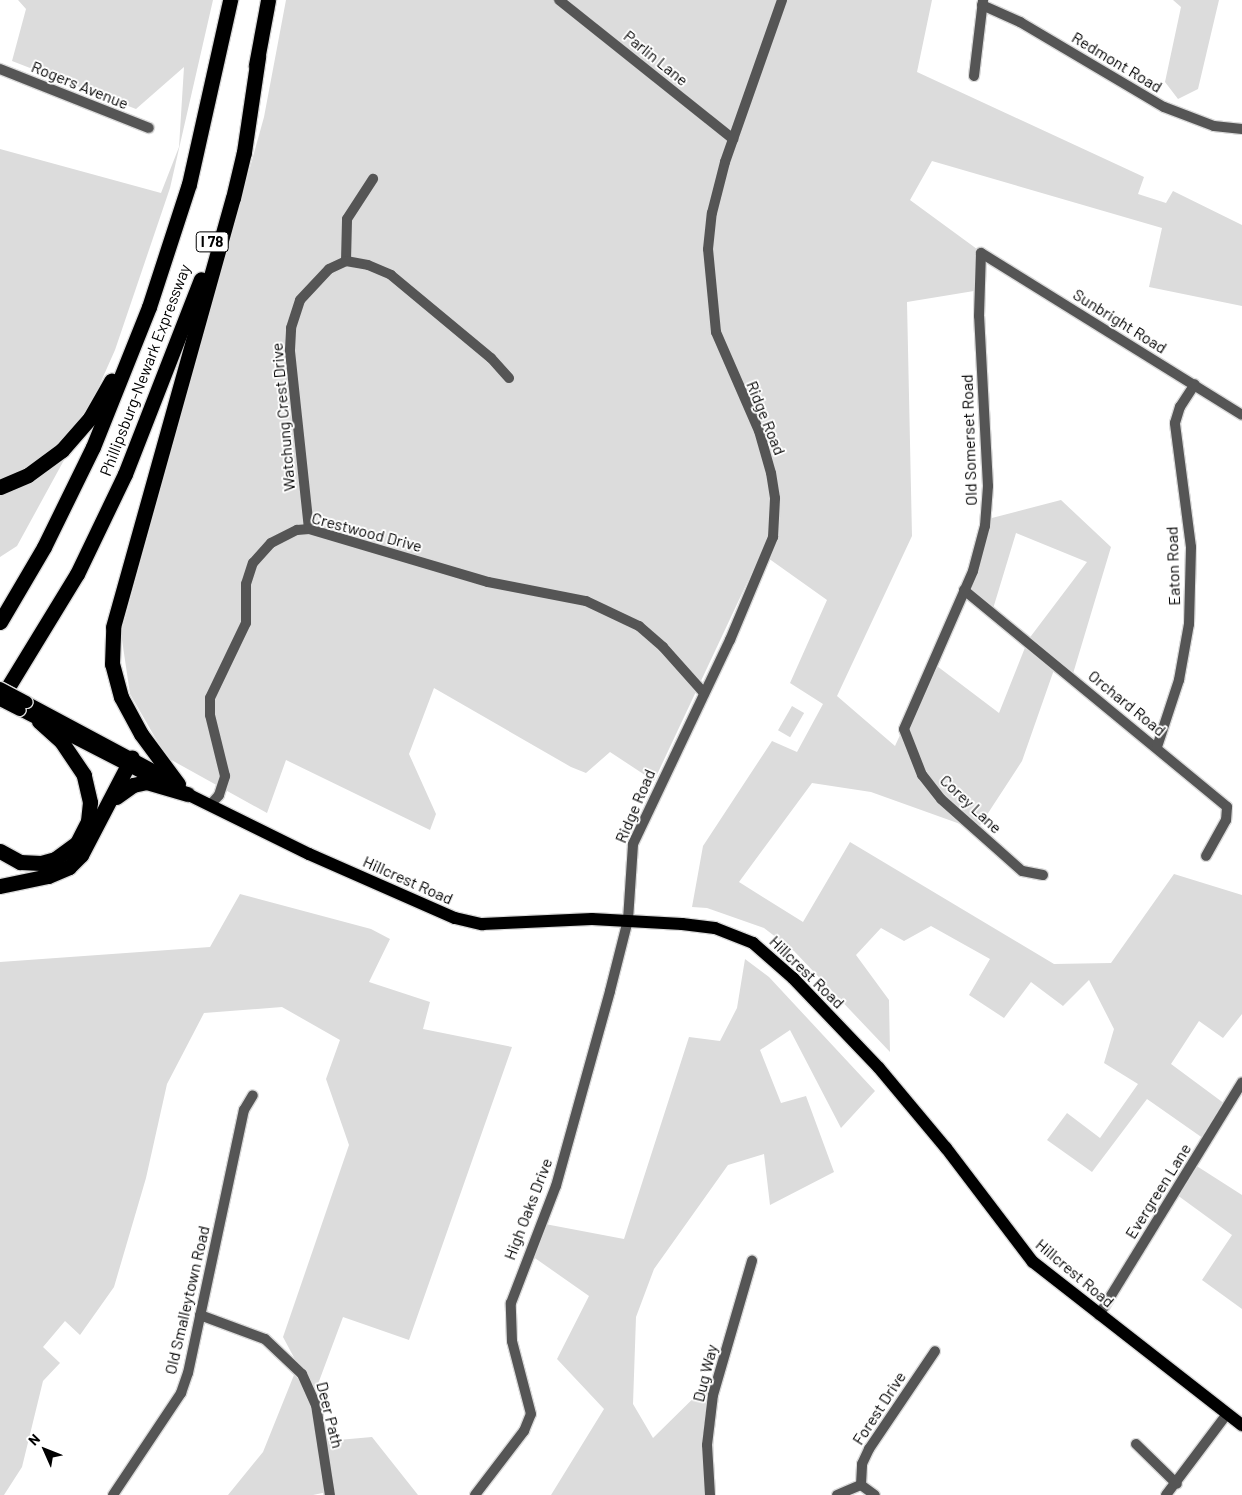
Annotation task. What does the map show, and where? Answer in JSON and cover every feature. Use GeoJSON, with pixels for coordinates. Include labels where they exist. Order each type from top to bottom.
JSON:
{"type":"FeatureCollection","features":[{"type":"Feature","properties":{"kind":"highway","name":"Phillipsburg-Newark Expressway"},"geometry":{"type":"LineString","coordinates":[[0,622],[48,539],[93,447],[133,349],[189,184],[230,0]]}},
{"type":"Feature","properties":{"kind":"highway","name":"Phillipsburg-Newark Expressway"},"geometry":{"type":"LineString","coordinates":[[0,700],[77,574],[149,418],[210,249],[258,57],[268,0]]}},
{"type":"Feature","properties":{"kind":"highway"},"geometry":{"type":"LineString","coordinates":[[182,789],[141,734],[121,697],[112,664],[113,627],[233,198],[244,152],[258,57]]}},
{"type":"Feature","properties":{"kind":"highway"},"geometry":{"type":"LineString","coordinates":[[0,487],[40,466],[75,436],[90,418],[133,349]]}},
{"type":"Feature","properties":{"kind":"highway"},"geometry":{"type":"LineString","coordinates":[[0,851],[20,862],[32,864],[55,859],[77,843],[88,821],[90,802],[84,775],[62,742],[39,721]]}},
{"type":"Feature","properties":{"kind":"highway"},"geometry":{"type":"LineString","coordinates":[[0,886],[48,876],[69,867],[91,841],[113,800],[130,762]]}},
{"type":"Feature","properties":{"kind":"highway"},"geometry":{"type":"LineString","coordinates":[[113,800],[124,789],[146,782],[182,789]]}},
{"type":"Feature","properties":{"kind":"main road","name":"Hillcrest Road"},"geometry":{"type":"LineString","coordinates":[[0,688],[39,721],[130,762]]}},
{"type":"Feature","properties":{"kind":"main road","name":"Hillcrest Road"},"geometry":{"type":"LineString","coordinates":[[0,700],[23,706],[309,854],[455,918],[482,924],[548,920],[628,920],[715,928],[745,939],[763,950],[879,1068],[1033,1262],[1242,1425]]}},
{"type":"Feature","properties":{"kind":"street","name":"Parlin Lane"},"geometry":{"type":"LineString","coordinates":[[560,0],[733,139]]}},
{"type":"Feature","properties":{"kind":"street","name":"Ridge Road"},"geometry":{"type":"LineString","coordinates":[[628,920],[633,844],[763,566],[775,523],[775,498],[766,455],[720,344],[710,294],[708,249],[712,213],[733,139],[782,0]]}},
{"type":"Feature","properties":{"kind":"street"},"geometry":{"type":"LineString","coordinates":[[974,76],[983,2]]}},
{"type":"Feature","properties":{"kind":"street","name":"Redmont Road"},"geometry":{"type":"LineString","coordinates":[[983,2],[1164,107],[1214,126],[1242,129]]}},
{"type":"Feature","properties":{"kind":"street","name":"Rogers Avenue"},"geometry":{"type":"LineString","coordinates":[[0,69],[149,128]]}},
{"type":"Feature","properties":{"kind":"street"},"geometry":{"type":"LineString","coordinates":[[373,178],[347,219],[346,260],[376,267],[402,282],[490,358],[509,378]]}},
{"type":"Feature","properties":{"kind":"street","name":"Sunbright Road"},"geometry":{"type":"LineString","coordinates":[[981,253],[1242,415]]}},
{"type":"Feature","properties":{"kind":"street","name":"Old Somerset Road"},"geometry":{"type":"LineString","coordinates":[[904,729],[964,590],[980,548],[987,508],[979,316],[981,253]]}},
{"type":"Feature","properties":{"kind":"street","name":"Watchung Crest Drive"},"geometry":{"type":"LineString","coordinates":[[309,529],[290,350],[291,328],[306,292],[329,269],[346,260]]}},
{"type":"Feature","properties":{"kind":"street","name":"Eaton Road"},"geometry":{"type":"LineString","coordinates":[[1157,747],[1179,680],[1189,624],[1191,547],[1175,424],[1180,407],[1194,384]]}},
{"type":"Feature","properties":{"kind":"street","name":"Crestwood Drive"},"geometry":{"type":"LineString","coordinates":[[211,804],[219,794],[225,776],[210,715],[210,698],[246,623],[246,584],[253,563],[282,536],[309,529],[488,582],[586,601],[639,626],[664,647],[704,693]]}},
{"type":"Feature","properties":{"kind":"street","name":"Orchard Road"},"geometry":{"type":"LineString","coordinates":[[964,590],[1157,747],[1227,807],[1226,820],[1206,856]]}},
{"type":"Feature","properties":{"kind":"street","name":"Corey Lane"},"geometry":{"type":"LineString","coordinates":[[904,729],[922,775],[940,799],[1022,871],[1043,875]]}},
{"type":"Feature","properties":{"kind":"street","name":"High Oaks Drive"},"geometry":{"type":"LineString","coordinates":[[475,1495],[524,1431],[531,1414],[512,1341],[511,1303],[556,1186],[628,920]]}},
{"type":"Feature","properties":{"kind":"street","name":"Evergreen Lane"},"geometry":{"type":"LineString","coordinates":[[1099,1315],[1242,1083]]}},
{"type":"Feature","properties":{"kind":"street","name":"Old Smalleytown Road"},"geometry":{"type":"LineString","coordinates":[[113,1495],[181,1393],[200,1315],[244,1110],[253,1095]]}},
{"type":"Feature","properties":{"kind":"street","name":"Dug Way"},"geometry":{"type":"LineString","coordinates":[[710,1495],[707,1446],[713,1396],[752,1261]]}},
{"type":"Feature","properties":{"kind":"street","name":"Deer Path"},"geometry":{"type":"LineString","coordinates":[[200,1315],[265,1339],[302,1374],[316,1404],[330,1495]]}},
{"type":"Feature","properties":{"kind":"street","name":"Forest Drive"},"geometry":{"type":"LineString","coordinates":[[861,1485],[862,1464],[869,1449],[935,1351]]}},
{"type":"Feature","properties":{"kind":"street"},"geometry":{"type":"LineString","coordinates":[[1166,1495],[1177,1484],[1228,1414]]}},
{"type":"Feature","properties":{"kind":"street"},"geometry":{"type":"LineString","coordinates":[[1136,1444],[1177,1484]]}},
{"type":"Feature","properties":{"kind":"street"},"geometry":{"type":"LineString","coordinates":[[837,1495],[861,1485],[875,1495]]}},
{"type":"Feature","properties":{"kind":"shaded area"},"geometry":{"type":"Polygon","coordinates":[[[18,0],[213,0],[170,188],[115,350],[75,440],[17,546],[0,557],[0,149],[161,193],[179,147],[184,67],[136,109],[12,61],[26,9],[18,0]]]}},
{"type":"Feature","properties":{"kind":"shaded area"},"geometry":{"type":"Polygon","coordinates":[[[286,0],[932,0],[917,72],[1144,177],[1138,194],[1166,203],[1173,191],[1242,225],[1242,306],[1149,287],[1162,228],[932,161],[910,200],[981,252],[980,290],[907,302],[912,536],[837,696],[895,746],[933,663],[999,713],[1028,640],[1087,562],[1016,533],[992,612],[968,589],[988,519],[1061,500],[1111,547],[1072,677],[1056,664],[1022,761],[977,830],[871,792],[812,783],[739,882],[803,922],[850,842],[1054,964],[1111,963],[1174,874],[1242,895],[1242,1014],[1223,1038],[1199,1021],[1171,1064],[1229,1107],[1207,1141],[1147,1099],[1092,1172],[1047,1140],[1067,1113],[1100,1138],[1138,1084],[1104,1063],[1114,1029],[1089,980],[1063,1006],[1031,982],[1004,1018],[969,995],[990,959],[931,926],[904,941],[881,928],[856,955],[889,1000],[890,1052],[794,951],[764,928],[707,908],[692,907],[703,846],[772,741],[797,752],[823,704],[790,683],[827,600],[761,553],[654,781],[610,752],[586,773],[571,767],[434,688],[409,754],[436,814],[430,830],[286,760],[267,813],[157,752],[160,746],[130,694],[121,633],[264,117],[286,0]]]}},
{"type":"Feature","properties":{"kind":"shaded area"},"geometry":{"type":"Polygon","coordinates":[[[1173,0],[1219,0],[1198,89],[1178,99],[1165,82],[1181,7],[1173,0]]]}},
{"type":"Feature","properties":{"kind":"shaded area"},"geometry":{"type":"Polygon","coordinates":[[[792,706],[804,713],[790,737],[778,730],[792,706]]]}},
{"type":"Feature","properties":{"kind":"shaded area"},"geometry":{"type":"Polygon","coordinates":[[[240,894],[371,929],[390,939],[369,982],[430,1002],[423,1029],[512,1047],[409,1340],[343,1317],[315,1392],[327,1441],[372,1437],[418,1495],[333,1495],[332,1491],[313,1495],[228,1495],[263,1452],[298,1365],[283,1337],[349,1145],[326,1079],[340,1040],[282,1007],[204,1013],[167,1084],[146,1178],[114,1287],[80,1335],[65,1321],[43,1347],[60,1363],[43,1381],[22,1467],[4,1495],[0,1495],[0,962],[210,947],[240,894]]]}},
{"type":"Feature","properties":{"kind":"shaded area"},"geometry":{"type":"Polygon","coordinates":[[[745,959],[769,977],[875,1091],[841,1128],[790,1030],[760,1050],[781,1103],[806,1096],[834,1172],[770,1205],[764,1154],[728,1165],[654,1269],[636,1317],[633,1404],[653,1438],[717,1375],[711,1495],[551,1495],[604,1409],[557,1359],[589,1296],[532,1256],[545,1224],[624,1239],[689,1037],[720,1041],[737,1008],[745,959]]]}},
{"type":"Feature","properties":{"kind":"shaded area"},"geometry":{"type":"Polygon","coordinates":[[[1192,1163],[1242,1195],[1242,1309],[1202,1280],[1232,1235],[1173,1192],[1192,1163]]]}}]}
